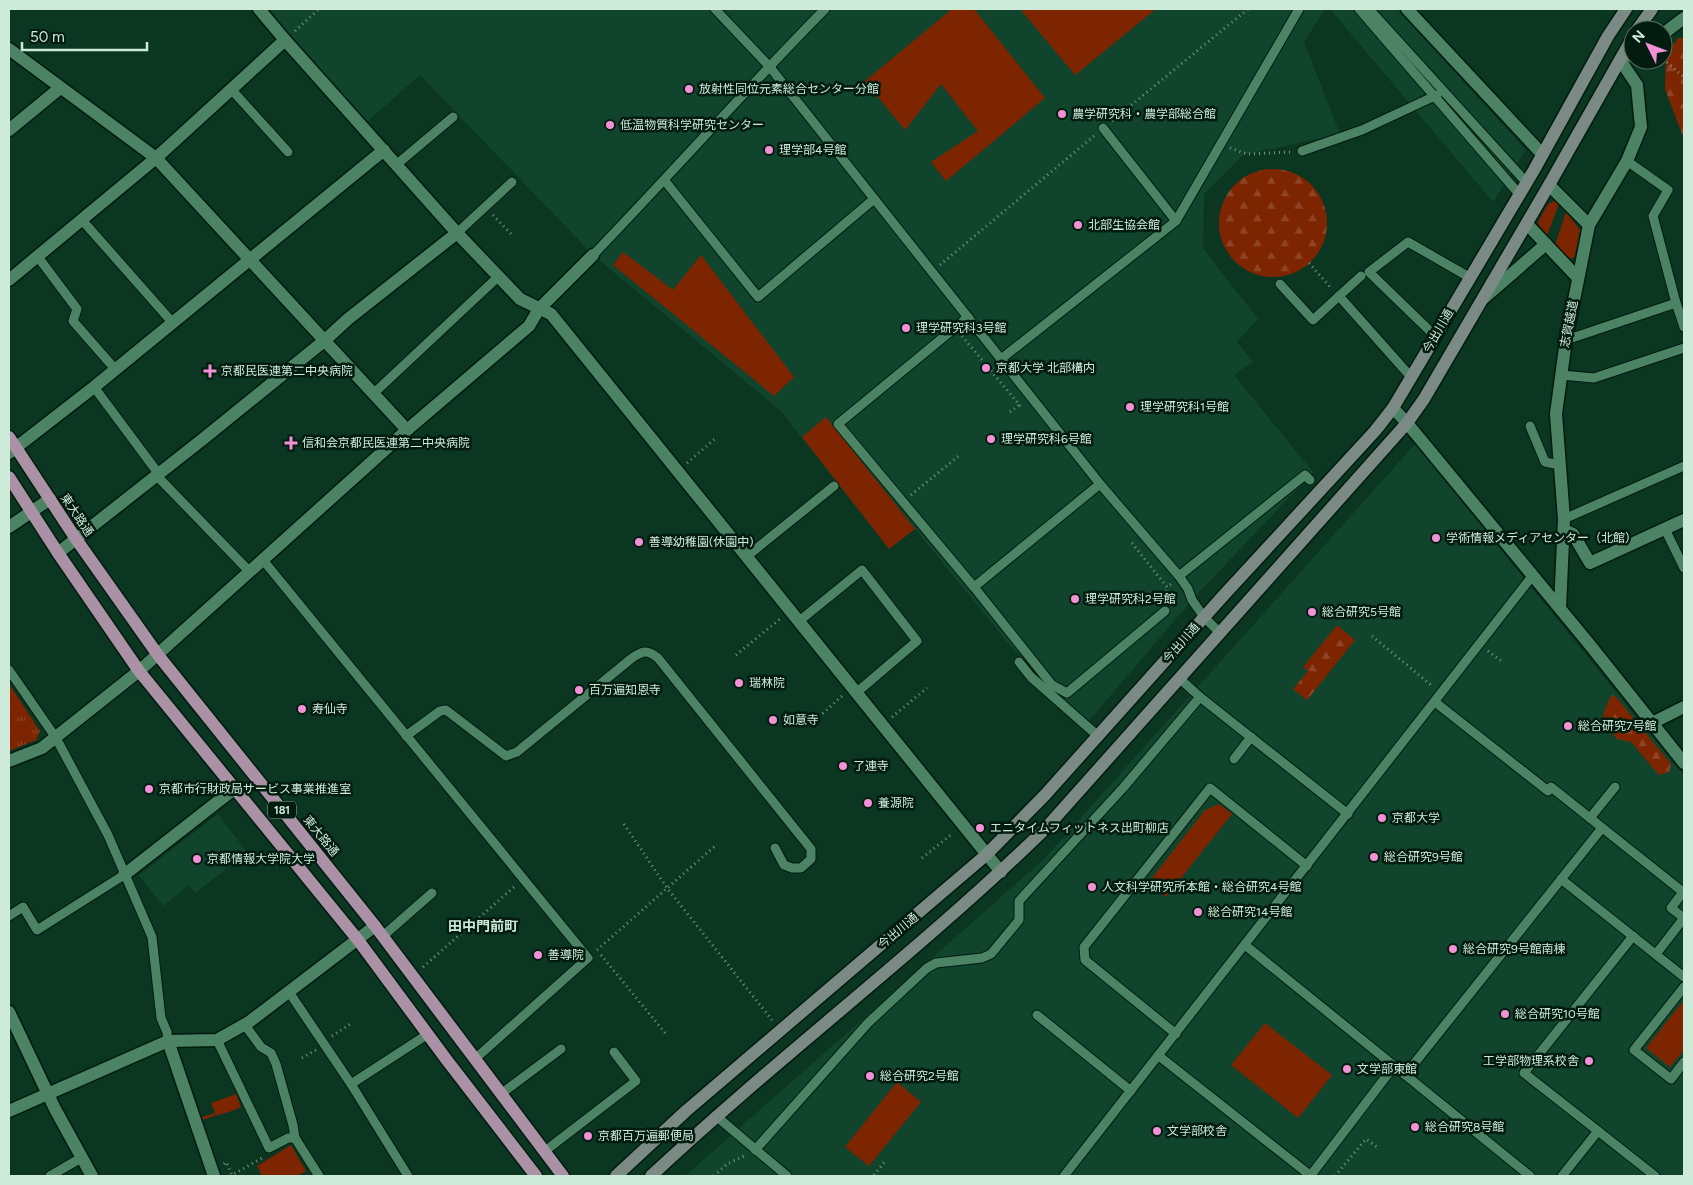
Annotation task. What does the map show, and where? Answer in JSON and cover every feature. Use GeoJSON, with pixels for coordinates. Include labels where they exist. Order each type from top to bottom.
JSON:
{"type":"FeatureCollection","features":[{"type":"Feature","properties":{"kind":"main road","name":"今出川通"},"geometry":{"type":"LineString","coordinates":[[616,1176],[686,1111],[986,855],[1045,795],[1204,617],[1362,445],[1393,408],[1542,154],[1604,43],[1626,9]]}},
{"type":"Feature","properties":{"kind":"main road"},"geometry":{"type":"LineString","coordinates":[[1644,20],[1652,9]]}},
{"type":"Feature","properties":{"kind":"main road","name":"今出川通"},"geometry":{"type":"LineString","coordinates":[[651,1176],[716,1116],[811,1037],[1001,872],[1046,828],[1219,632],[1408,423],[1424,399],[1549,185],[1623,55]]}},
{"type":"Feature","properties":{"kind":"main road","name":"東大路通"},"geometry":{"type":"LineString","coordinates":[[9,437],[12,451],[50,499],[158,655],[379,931],[563,1176]]}},
{"type":"Feature","properties":{"kind":"main road","name":"181"},"geometry":{"type":"LineString","coordinates":[[9,477],[58,553],[139,671],[358,940],[536,1176]]}},
{"type":"Feature","properties":{"kind":"street"},"geometry":{"type":"LineString","coordinates":[[259,9],[396,165],[498,276],[520,299],[550,314],[1001,872]]}},
{"type":"Feature","properties":{"kind":"street"},"geometry":{"type":"LineString","coordinates":[[1407,9],[1542,154]]}},
{"type":"Feature","properties":{"kind":"street"},"geometry":{"type":"LineString","coordinates":[[1673,26],[1684,18]]}},
{"type":"Feature","properties":{"kind":"street"},"geometry":{"type":"LineString","coordinates":[[9,280],[156,158],[285,40]]}},
{"type":"Feature","properties":{"kind":"street"},"geometry":{"type":"LineString","coordinates":[[9,49],[156,158],[407,430]]}},
{"type":"Feature","properties":{"kind":"street","name":"志賀越道"},"geometry":{"type":"LineString","coordinates":[[1560,608],[1564,525],[1556,414],[1566,340],[1589,224],[1627,161],[1641,127],[1637,85],[1620,60]]}},
{"type":"Feature","properties":{"kind":"street"},"geometry":{"type":"LineString","coordinates":[[9,130],[60,88]]}},
{"type":"Feature","properties":{"kind":"street"},"geometry":{"type":"LineString","coordinates":[[12,451],[251,260],[384,150]]}},
{"type":"Feature","properties":{"kind":"street"},"geometry":{"type":"LineString","coordinates":[[1549,185],[1589,224]]}},
{"type":"Feature","properties":{"kind":"street"},"geometry":{"type":"LineString","coordinates":[[1526,224],[1578,278]]}},
{"type":"Feature","properties":{"kind":"street"},"geometry":{"type":"LineString","coordinates":[[58,553],[203,439],[324,341],[348,319],[457,233]]}},
{"type":"Feature","properties":{"kind":"street"},"geometry":{"type":"LineString","coordinates":[[1482,299],[1546,244]]}},
{"type":"Feature","properties":{"kind":"street"},"geometry":{"type":"LineString","coordinates":[[9,761],[42,748],[158,655],[407,430],[529,326],[539,309],[594,255]]}},
{"type":"Feature","properties":{"kind":"street"},"geometry":{"type":"LineString","coordinates":[[1393,408],[1408,423],[1533,575],[1684,763]]}},
{"type":"Feature","properties":{"kind":"street"},"geometry":{"type":"LineString","coordinates":[[9,527],[50,499]]}},
{"type":"Feature","properties":{"kind":"street"},"geometry":{"type":"LineString","coordinates":[[1564,525],[1573,534],[1590,563],[1684,520]]}},
{"type":"Feature","properties":{"kind":"street"},"geometry":{"type":"LineString","coordinates":[[1652,723],[1684,707]]}},
{"type":"Feature","properties":{"kind":"street"},"geometry":{"type":"LineString","coordinates":[[124,875],[234,789]]}},
{"type":"Feature","properties":{"kind":"street"},"geometry":{"type":"LineString","coordinates":[[9,1111],[168,1041],[217,1040],[245,1025],[358,940],[379,931]]}},
{"type":"Feature","properties":{"kind":"street"},"geometry":{"type":"LineString","coordinates":[[9,1012],[48,1093],[92,1176]]}},
{"type":"Feature","properties":{"kind":"street"},"geometry":{"type":"LineString","coordinates":[[168,1041],[213,1173]]}},
{"type":"Feature","properties":{"kind":"lane"},"geometry":{"type":"LineString","coordinates":[[716,9],[769,66],[1100,484],[1179,576],[1204,617],[1219,632]]}},
{"type":"Feature","properties":{"kind":"lane"},"geometry":{"type":"LineString","coordinates":[[594,255],[665,181],[769,66],[825,9]]}},
{"type":"Feature","properties":{"kind":"lane"},"geometry":{"type":"LineString","coordinates":[[1001,359],[1176,221],[1298,9]]}},
{"type":"Feature","properties":{"kind":"lane"},"geometry":{"type":"LineString","coordinates":[[1359,9],[1434,97],[1522,188]]}},
{"type":"Feature","properties":{"kind":"lane"},"geometry":{"type":"LineString","coordinates":[[1369,9],[1444,92],[1522,188]]}},
{"type":"Feature","properties":{"kind":"lane"},"geometry":{"type":"LineString","coordinates":[[231,89],[288,152]]}},
{"type":"Feature","properties":{"kind":"lane"},"geometry":{"type":"LineString","coordinates":[[1302,151],[1362,130],[1444,92]]}},
{"type":"Feature","properties":{"kind":"lane"},"geometry":{"type":"LineString","coordinates":[[396,165],[453,117]]}},
{"type":"Feature","properties":{"kind":"lane"},"geometry":{"type":"LineString","coordinates":[[1103,128],[1176,221]]}},
{"type":"Feature","properties":{"kind":"lane"},"geometry":{"type":"LineString","coordinates":[[1627,161],[1668,190],[1653,216],[1684,327]]}},
{"type":"Feature","properties":{"kind":"lane"},"geometry":{"type":"LineString","coordinates":[[665,181],[758,297],[874,200]]}},
{"type":"Feature","properties":{"kind":"lane"},"geometry":{"type":"LineString","coordinates":[[457,233],[512,182]]}},
{"type":"Feature","properties":{"kind":"lane"},"geometry":{"type":"LineString","coordinates":[[82,220],[172,322]]}},
{"type":"Feature","properties":{"kind":"lane"},"geometry":{"type":"LineString","coordinates":[[1435,336],[1369,272],[1408,242],[1470,277]]}},
{"type":"Feature","properties":{"kind":"lane"},"geometry":{"type":"LineString","coordinates":[[38,257],[77,309],[73,321],[115,369]]}},
{"type":"Feature","properties":{"kind":"lane"},"geometry":{"type":"LineString","coordinates":[[373,394],[498,276]]}},
{"type":"Feature","properties":{"kind":"lane"},"geometry":{"type":"LineString","coordinates":[[1280,284],[1313,320],[1360,276]]}},
{"type":"Feature","properties":{"kind":"lane"},"geometry":{"type":"LineString","coordinates":[[1339,296],[1411,377]]}},
{"type":"Feature","properties":{"kind":"lane"},"geometry":{"type":"LineString","coordinates":[[1566,340],[1676,303]]}},
{"type":"Feature","properties":{"kind":"lane"},"geometry":{"type":"LineString","coordinates":[[968,317],[838,424],[974,587],[1052,685],[1067,693],[1165,611]]}},
{"type":"Feature","properties":{"kind":"lane"},"geometry":{"type":"LineString","coordinates":[[1561,375],[1594,378],[1684,348]]}},
{"type":"Feature","properties":{"kind":"lane"},"geometry":{"type":"LineString","coordinates":[[94,387],[157,474],[250,572]]}},
{"type":"Feature","properties":{"kind":"lane"},"geometry":{"type":"LineString","coordinates":[[1530,426],[1545,462],[1560,465]]}},
{"type":"Feature","properties":{"kind":"lane"},"geometry":{"type":"LineString","coordinates":[[1564,525],[1684,466]]}},
{"type":"Feature","properties":{"kind":"lane"},"geometry":{"type":"LineString","coordinates":[[1179,576],[1305,475],[1310,480]]}},
{"type":"Feature","properties":{"kind":"lane"},"geometry":{"type":"LineString","coordinates":[[974,587],[1100,484]]}},
{"type":"Feature","properties":{"kind":"lane"},"geometry":{"type":"LineString","coordinates":[[746,557],[834,486]]}},
{"type":"Feature","properties":{"kind":"lane"},"geometry":{"type":"LineString","coordinates":[[1665,529],[1684,568]]}},
{"type":"Feature","properties":{"kind":"lane"},"geometry":{"type":"LineString","coordinates":[[263,560],[588,958],[476,1058]]}},
{"type":"Feature","properties":{"kind":"lane"},"geometry":{"type":"LineString","coordinates":[[798,622],[862,570],[917,641],[854,691]]}},
{"type":"Feature","properties":{"kind":"lane"},"geometry":{"type":"LineString","coordinates":[[1064,1176],[1533,575]]}},
{"type":"Feature","properties":{"kind":"lane"},"geometry":{"type":"LineString","coordinates":[[406,736],[440,711],[446,710],[506,756],[517,752],[632,658],[641,652],[651,653],[658,658],[811,849],[811,858],[801,868],[792,868],[784,865],[775,848]]}},
{"type":"Feature","properties":{"kind":"lane"},"geometry":{"type":"LineString","coordinates":[[1019,662],[1031,677],[1098,736]]}},
{"type":"Feature","properties":{"kind":"lane"},"geometry":{"type":"LineString","coordinates":[[9,670],[56,738],[108,835],[152,937],[162,1018],[168,1041]]}},
{"type":"Feature","properties":{"kind":"lane"},"geometry":{"type":"LineString","coordinates":[[1179,678],[1200,697],[1348,814]]}},
{"type":"Feature","properties":{"kind":"lane"},"geometry":{"type":"LineString","coordinates":[[755,1150],[868,1023],[927,968],[936,962],[982,958],[991,954],[1019,920],[1019,901],[1123,788],[1200,697]]}},
{"type":"Feature","properties":{"kind":"lane"},"geometry":{"type":"LineString","coordinates":[[1435,702],[1548,791],[1551,787],[1684,892],[1671,908],[1684,918],[1656,954]]}},
{"type":"Feature","properties":{"kind":"lane"},"geometry":{"type":"LineString","coordinates":[[1234,759],[1251,737]]}},
{"type":"Feature","properties":{"kind":"lane"},"geometry":{"type":"LineString","coordinates":[[1176,1034],[1085,960],[1084,947],[1213,785],[1307,866]]}},
{"type":"Feature","properties":{"kind":"lane"},"geometry":{"type":"LineString","coordinates":[[1590,818],[1615,787]]}},
{"type":"Feature","properties":{"kind":"lane"},"geometry":{"type":"LineString","coordinates":[[1406,1075],[1602,828]]}},
{"type":"Feature","properties":{"kind":"lane"},"geometry":{"type":"LineString","coordinates":[[9,916],[23,907],[36,930],[124,875]]}},
{"type":"Feature","properties":{"kind":"lane"},"geometry":{"type":"LineString","coordinates":[[1562,879],[1684,977]]}},
{"type":"Feature","properties":{"kind":"lane"},"geometry":{"type":"LineString","coordinates":[[379,931],[432,893]]}},
{"type":"Feature","properties":{"kind":"lane"},"geometry":{"type":"LineString","coordinates":[[1633,936],[1524,1073],[1655,1176]]}},
{"type":"Feature","properties":{"kind":"lane"},"geometry":{"type":"LineString","coordinates":[[1245,945],[1406,1075],[1525,1175]]}},
{"type":"Feature","properties":{"kind":"lane"},"geometry":{"type":"LineString","coordinates":[[1684,987],[1634,1050],[1671,1079],[1684,1062]]}},
{"type":"Feature","properties":{"kind":"lane"},"geometry":{"type":"LineString","coordinates":[[289,992],[351,1084],[408,1176]]}},
{"type":"Feature","properties":{"kind":"lane"},"geometry":{"type":"LineString","coordinates":[[1036,1015],[1131,1091]]}},
{"type":"Feature","properties":{"kind":"lane"},"geometry":{"type":"LineString","coordinates":[[245,1025],[261,1047],[271,1053],[276,1064],[293,1125],[294,1138],[319,1176]]}},
{"type":"Feature","properties":{"kind":"lane"},"geometry":{"type":"LineString","coordinates":[[351,1084],[428,1034]]}},
{"type":"Feature","properties":{"kind":"lane"},"geometry":{"type":"LineString","coordinates":[[217,1040],[269,1148],[288,1138],[294,1138]]}},
{"type":"Feature","properties":{"kind":"lane"},"geometry":{"type":"LineString","coordinates":[[502,1093],[561,1049]]}},
{"type":"Feature","properties":{"kind":"lane"},"geometry":{"type":"LineString","coordinates":[[545,1151],[636,1081],[614,1052]]}},
{"type":"Feature","properties":{"kind":"lane"},"geometry":{"type":"LineString","coordinates":[[1159,1056],[1311,1175],[1394,1066]]}},
{"type":"Feature","properties":{"kind":"lane"},"geometry":{"type":"LineString","coordinates":[[716,1116],[787,1176]]}},
{"type":"Feature","properties":{"kind":"lane"},"geometry":{"type":"LineString","coordinates":[[1562,1176],[1598,1131]]}},
{"type":"Feature","properties":{"kind":"lane"},"geometry":{"type":"LineString","coordinates":[[50,1176],[82,1158]]}},
{"type":"Feature","properties":{"kind":"path"},"geometry":{"type":"LineString","coordinates":[[285,40],[319,9]]}},
{"type":"Feature","properties":{"kind":"path"},"geometry":{"type":"LineString","coordinates":[[932,272],[1248,9]]}},
{"type":"Feature","properties":{"kind":"path"},"geometry":{"type":"LineString","coordinates":[[1673,68],[1684,77]]}},
{"type":"Feature","properties":{"kind":"path"},"geometry":{"type":"LineString","coordinates":[[1220,145],[1246,154],[1302,151]]}},
{"type":"Feature","properties":{"kind":"path"},"geometry":{"type":"LineString","coordinates":[[485,207],[513,236]]}},
{"type":"Feature","properties":{"kind":"path"},"geometry":{"type":"LineString","coordinates":[[1308,263],[1339,296]]}},
{"type":"Feature","properties":{"kind":"path"},"geometry":{"type":"LineString","coordinates":[[1010,412],[1019,405]]}},
{"type":"Feature","properties":{"kind":"path"},"geometry":{"type":"LineString","coordinates":[[677,471],[716,438]]}},
{"type":"Feature","properties":{"kind":"path"},"geometry":{"type":"LineString","coordinates":[[903,502],[961,454]]}},
{"type":"Feature","properties":{"kind":"path"},"geometry":{"type":"LineString","coordinates":[[736,656],[789,612]]}},
{"type":"Feature","properties":{"kind":"path"},"geometry":{"type":"LineString","coordinates":[[1372,636],[1441,693]]}},
{"type":"Feature","properties":{"kind":"path"},"geometry":{"type":"LineString","coordinates":[[1480,644],[1504,663]]}},
{"type":"Feature","properties":{"kind":"path"},"geometry":{"type":"LineString","coordinates":[[882,725],[927,688]]}},
{"type":"Feature","properties":{"kind":"path"},"geometry":{"type":"LineString","coordinates":[[819,717],[854,691]]}},
{"type":"Feature","properties":{"kind":"path"},"geometry":{"type":"LineString","coordinates":[[624,824],[667,888],[772,1020]]}},
{"type":"Feature","properties":{"kind":"path"},"geometry":{"type":"LineString","coordinates":[[922,858],[962,826]]}},
{"type":"Feature","properties":{"kind":"path"},"geometry":{"type":"LineString","coordinates":[[588,958],[715,846]]}},
{"type":"Feature","properties":{"kind":"path"},"geometry":{"type":"LineString","coordinates":[[413,976],[523,879]]}},
{"type":"Feature","properties":{"kind":"path"},"geometry":{"type":"LineString","coordinates":[[597,950],[666,1034]]}},
{"type":"Feature","properties":{"kind":"path"},"geometry":{"type":"LineString","coordinates":[[323,1042],[352,1023]]}},
{"type":"Feature","properties":{"kind":"path"},"geometry":{"type":"LineString","coordinates":[[1335,1176],[1366,1139],[1378,1148]]}},
{"type":"Feature","properties":{"kind":"path"},"geometry":{"type":"LineString","coordinates":[[714,1176],[726,1164],[755,1150]]}},
{"type":"Feature","properties":{"kind":"path"},"geometry":{"type":"LineString","coordinates":[[213,1173],[226,1162],[232,1175],[267,1156]]}},
{"type":"Feature","properties":{"kind":"path"},"geometry":{"type":"LineString","coordinates":[[874,1175],[886,1160]]}},
{"type":"Feature","properties":{"kind":"shaded area","name":"京都大学 北部構内"},"geometry":{"type":"Polygon","coordinates":[[[266,9],[1325,9],[1304,42],[1340,134],[1243,155],[1204,194],[1203,248],[1258,319],[1237,342],[1253,361],[1234,375],[1313,472],[1192,600],[1087,723],[1007,642],[915,529],[889,549],[781,411],[593,255],[420,75],[367,122],[266,9]]]}},
{"type":"Feature","properties":{"kind":"shaded area"},"geometry":{"type":"Polygon","coordinates":[[[1330,9],[1397,9],[1526,150],[1493,202],[1330,9]]]}},
{"type":"Feature","properties":{"kind":"shaded area","name":"京都大学"},"geometry":{"type":"Polygon","coordinates":[[[1415,444],[1684,776],[1684,1176],[685,1176],[1043,860],[1415,444]]]}},
{"type":"Feature","properties":{"kind":"shaded area","name":"京都情報大学院大学"},"geometry":{"type":"Polygon","coordinates":[[[218,814],[247,852],[196,893],[189,885],[163,906],[139,875],[218,814]]]}},
{"type":"Feature","properties":{"kind":"green space"},"geometry":{"type":"Polygon","coordinates":[[[952,9],[974,9],[1045,98],[946,181],[931,162],[978,131],[941,84],[905,130],[865,81],[952,9]]]}},
{"type":"Feature","properties":{"kind":"green space"},"geometry":{"type":"Polygon","coordinates":[[[1020,9],[1156,9],[1075,75],[1020,9]]]}},
{"type":"Feature","properties":{"kind":"green space"},"geometry":{"type":"Polygon","coordinates":[[[1678,38],[1684,38],[1684,139],[1665,89],[1666,70],[1673,70],[1673,46],[1678,38]]]}},
{"type":"Feature","properties":{"kind":"green space"},"geometry":{"type":"Polygon","coordinates":[[[1273,169],[1294,173],[1311,185],[1323,202],[1327,223],[1323,244],[1311,261],[1294,273],[1273,277],[1252,273],[1235,261],[1223,244],[1219,223],[1223,202],[1235,185],[1252,173],[1273,169]]]}},
{"type":"Feature","properties":{"kind":"green space"},"geometry":{"type":"Polygon","coordinates":[[[1554,201],[1559,204],[1547,236],[1540,229],[1538,222],[1548,204],[1554,201]]]}},
{"type":"Feature","properties":{"kind":"green space"},"geometry":{"type":"Polygon","coordinates":[[[1566,212],[1580,230],[1575,255],[1569,259],[1555,245],[1566,212]]]}},
{"type":"Feature","properties":{"kind":"green space"},"geometry":{"type":"Polygon","coordinates":[[[623,252],[673,290],[701,255],[794,377],[774,396],[613,265],[623,252]]]}},
{"type":"Feature","properties":{"kind":"green space"},"geometry":{"type":"Polygon","coordinates":[[[826,417],[915,529],[889,549],[802,437],[826,417]]]}},
{"type":"Feature","properties":{"kind":"green space"},"geometry":{"type":"Polygon","coordinates":[[[1337,625],[1355,640],[1307,700],[1293,689],[1308,671],[1303,667],[1337,625]]]}},
{"type":"Feature","properties":{"kind":"green space"},"geometry":{"type":"Polygon","coordinates":[[[9,684],[40,731],[36,740],[9,751],[9,684]]]}},
{"type":"Feature","properties":{"kind":"green space"},"geometry":{"type":"Polygon","coordinates":[[[1612,695],[1616,697],[1671,764],[1669,772],[1659,775],[1631,742],[1617,739],[1602,719],[1612,695]]]}},
{"type":"Feature","properties":{"kind":"green space"},"geometry":{"type":"Polygon","coordinates":[[[1219,804],[1232,814],[1166,897],[1148,883],[1205,810],[1219,804]]]}},
{"type":"Feature","properties":{"kind":"green space"},"geometry":{"type":"Polygon","coordinates":[[[1684,1000],[1684,1050],[1670,1067],[1646,1048],[1684,1000]]]}},
{"type":"Feature","properties":{"kind":"green space"},"geometry":{"type":"Polygon","coordinates":[[[1265,1023],[1332,1075],[1298,1118],[1231,1065],[1265,1023]]]}},
{"type":"Feature","properties":{"kind":"green space"},"geometry":{"type":"Polygon","coordinates":[[[897,1082],[921,1102],[869,1166],[845,1147],[897,1082]]]}},
{"type":"Feature","properties":{"kind":"green space"},"geometry":{"type":"Polygon","coordinates":[[[236,1094],[241,1107],[203,1120],[202,1117],[215,1113],[211,1103],[236,1094]]]}},
{"type":"Feature","properties":{"kind":"green space"},"geometry":{"type":"Polygon","coordinates":[[[291,1145],[306,1171],[297,1176],[262,1176],[257,1166],[291,1145]]]}},
{"type":"Feature","properties":{"kind":"place","name":"放射性同位元素総合センター分館"},"geometry":{"type":"Point","coordinates":[689,89]}},
{"type":"Feature","properties":{"kind":"place","name":"農学研究科・農学部総合館"},"geometry":{"type":"Point","coordinates":[1062,114]}},
{"type":"Feature","properties":{"kind":"place","name":"低温物質科学研究センター"},"geometry":{"type":"Point","coordinates":[610,125]}},
{"type":"Feature","properties":{"kind":"place","name":"理学部4号館"},"geometry":{"type":"Point","coordinates":[769,150]}},
{"type":"Feature","properties":{"kind":"place","name":"北部生協会館"},"geometry":{"type":"Point","coordinates":[1078,225]}},
{"type":"Feature","properties":{"kind":"place","name":"理学研究科3号館"},"geometry":{"type":"Point","coordinates":[906,328]}},
{"type":"Feature","properties":{"kind":"place","name":"京都大学 北部構内"},"geometry":{"type":"Point","coordinates":[986,368]}},
{"type":"Feature","properties":{"kind":"place","name":"京都民医連第二中央病院"},"geometry":{"type":"Point","coordinates":[210,371]}},
{"type":"Feature","properties":{"kind":"place","name":"理学研究科1号館"},"geometry":{"type":"Point","coordinates":[1130,407]}},
{"type":"Feature","properties":{"kind":"place","name":"理学研究科6号館"},"geometry":{"type":"Point","coordinates":[991,439]}},
{"type":"Feature","properties":{"kind":"place","name":"信和会京都民医連第二中央病院"},"geometry":{"type":"Point","coordinates":[291,443]}},
{"type":"Feature","properties":{"kind":"place","name":"学術情報メディアセンター（北館）"},"geometry":{"type":"Point","coordinates":[1436,538]}},
{"type":"Feature","properties":{"kind":"place","name":"善導幼稚園(休園中)"},"geometry":{"type":"Point","coordinates":[639,542]}},
{"type":"Feature","properties":{"kind":"place","name":"理学研究科2号館"},"geometry":{"type":"Point","coordinates":[1075,599]}},
{"type":"Feature","properties":{"kind":"place","name":"総合研究5号館"},"geometry":{"type":"Point","coordinates":[1312,612]}},
{"type":"Feature","properties":{"kind":"place","name":"瑞林院"},"geometry":{"type":"Point","coordinates":[739,683]}},
{"type":"Feature","properties":{"kind":"place","name":"百万遍知恩寺"},"geometry":{"type":"Point","coordinates":[579,690]}},
{"type":"Feature","properties":{"kind":"place","name":"寿仙寺"},"geometry":{"type":"Point","coordinates":[302,709]}},
{"type":"Feature","properties":{"kind":"place","name":"如意寺"},"geometry":{"type":"Point","coordinates":[773,720]}},
{"type":"Feature","properties":{"kind":"place","name":"総合研究7号館"},"geometry":{"type":"Point","coordinates":[1568,726]}},
{"type":"Feature","properties":{"kind":"place","name":"了連寺"},"geometry":{"type":"Point","coordinates":[843,766]}},
{"type":"Feature","properties":{"kind":"place","name":"京都市行財政局サービス事業推進室"},"geometry":{"type":"Point","coordinates":[149,789]}},
{"type":"Feature","properties":{"kind":"place","name":"養源院"},"geometry":{"type":"Point","coordinates":[868,803]}},
{"type":"Feature","properties":{"kind":"place","name":"京都大学"},"geometry":{"type":"Point","coordinates":[1382,818]}},
{"type":"Feature","properties":{"kind":"place","name":"エニタイムフィットネス出町柳店"},"geometry":{"type":"Point","coordinates":[980,828]}},
{"type":"Feature","properties":{"kind":"place","name":"総合研究9号館"},"geometry":{"type":"Point","coordinates":[1374,857]}},
{"type":"Feature","properties":{"kind":"place","name":"京都情報大学院大学"},"geometry":{"type":"Point","coordinates":[197,859]}},
{"type":"Feature","properties":{"kind":"place","name":"人文科学研究所本館・総合研究4号館"},"geometry":{"type":"Point","coordinates":[1092,887]}},
{"type":"Feature","properties":{"kind":"place","name":"総合研究14号館"},"geometry":{"type":"Point","coordinates":[1198,912]}},
{"type":"Feature","properties":{"kind":"place","name":"総合研究9号館南棟"},"geometry":{"type":"Point","coordinates":[1453,949]}},
{"type":"Feature","properties":{"kind":"place","name":"善導院"},"geometry":{"type":"Point","coordinates":[538,955]}},
{"type":"Feature","properties":{"kind":"place","name":"総合研究10号館"},"geometry":{"type":"Point","coordinates":[1505,1014]}},
{"type":"Feature","properties":{"kind":"place","name":"工学部物理系校舎"},"geometry":{"type":"Point","coordinates":[1589,1061]}},
{"type":"Feature","properties":{"kind":"place","name":"文学部東館"},"geometry":{"type":"Point","coordinates":[1347,1069]}},
{"type":"Feature","properties":{"kind":"place","name":"総合研究2号館"},"geometry":{"type":"Point","coordinates":[870,1076]}},
{"type":"Feature","properties":{"kind":"place","name":"総合研究8号館"},"geometry":{"type":"Point","coordinates":[1415,1127]}},
{"type":"Feature","properties":{"kind":"place","name":"文学部校舎"},"geometry":{"type":"Point","coordinates":[1157,1131]}},
{"type":"Feature","properties":{"kind":"place","name":"京都百万遍郵便局"},"geometry":{"type":"Point","coordinates":[588,1136]}},
{"type":"Feature","properties":{"kind":"district","name":"田中門前町"},"geometry":{"type":"Point","coordinates":[483,926]}}]}
